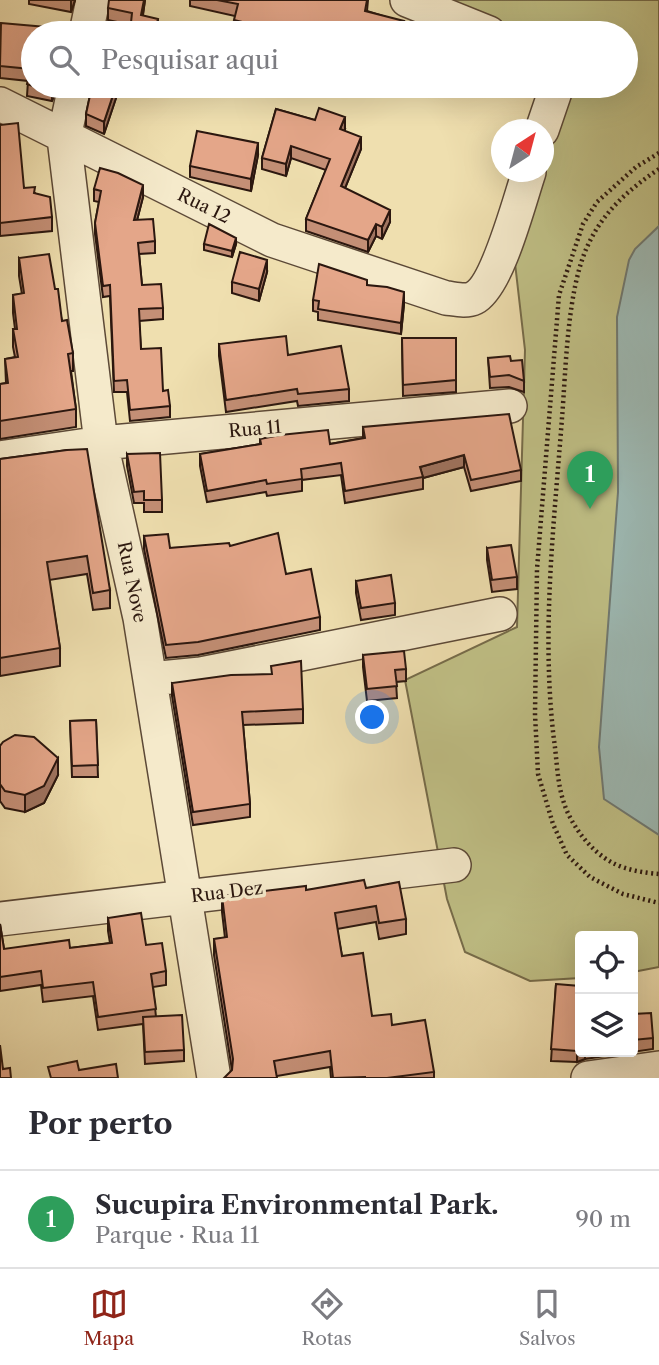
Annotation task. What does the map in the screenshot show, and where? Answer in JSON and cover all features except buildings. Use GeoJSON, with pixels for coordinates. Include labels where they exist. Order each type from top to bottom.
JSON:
{"type":"FeatureCollection","features":[{"type":"Feature","properties":{"kind":"street"},"geometry":{"type":"LineString","coordinates":[[89,21],[93,0]]}},
{"type":"Feature","properties":{"kind":"street"},"geometry":{"type":"LineString","coordinates":[[421,3],[462,21]]}},
{"type":"Feature","properties":{"kind":"street","name":"Rua Nove"},"geometry":{"type":"LineString","coordinates":[[72,98],[64,138],[101,443],[140,618],[214,1078]]}},
{"type":"Feature","properties":{"kind":"street"},"geometry":{"type":"LineString","coordinates":[[546,119],[552,98]]}},
{"type":"Feature","properties":{"kind":"street","name":"Rua 12"},"geometry":{"type":"LineString","coordinates":[[0,104],[272,240],[446,298],[475,298],[485,288],[504,248],[526,182]]}},
{"type":"Feature","properties":{"kind":"street","name":"Rua 11"},"geometry":{"type":"LineString","coordinates":[[0,458],[101,443],[510,406]]}},
{"type":"Feature","properties":{"kind":"street"},"geometry":{"type":"LineString","coordinates":[[150,679],[201,674],[500,614]]}},
{"type":"Feature","properties":{"kind":"street","name":"Rua Dez"},"geometry":{"type":"LineString","coordinates":[[0,919],[454,865]]}},
{"type":"Feature","properties":{"kind":"street"},"geometry":{"type":"LineString","coordinates":[[588,1078],[659,1068]]}},
{"type":"Feature","properties":{"kind":"path"},"geometry":{"type":"LineString","coordinates":[[659,153],[636,167],[597,202],[583,224],[559,295],[537,569],[534,702],[538,774],[553,824],[567,855],[590,877],[623,894],[659,903]]}},
{"type":"Feature","properties":{"kind":"path"},"geometry":{"type":"LineString","coordinates":[[659,169],[642,180],[614,206],[587,247],[576,286],[569,333],[548,608],[549,693],[564,802],[574,823],[593,848],[603,856],[614,864],[659,874]]}},
{"type":"Feature","properties":{"kind":"green space"},"geometry":{"type":"Polygon","coordinates":[[[439,0],[659,0],[659,967],[638,971],[638,931],[575,931],[575,978],[530,981],[465,952],[447,899],[405,680],[517,627],[525,350],[515,263],[541,182],[554,182],[554,119],[560,98],[638,98],[638,21],[486,21],[439,0]]]}},
{"type":"Feature","properties":{"kind":"water"},"geometry":{"type":"Polygon","coordinates":[[[659,226],[659,835],[604,799],[599,747],[618,492],[617,317],[629,260],[635,249],[659,226]]]}},
{"type":"Feature","properties":{"kind":"place","name":"Sucupira Environmental Park."},"geometry":{"type":"Point","coordinates":[590,509]}}]}
